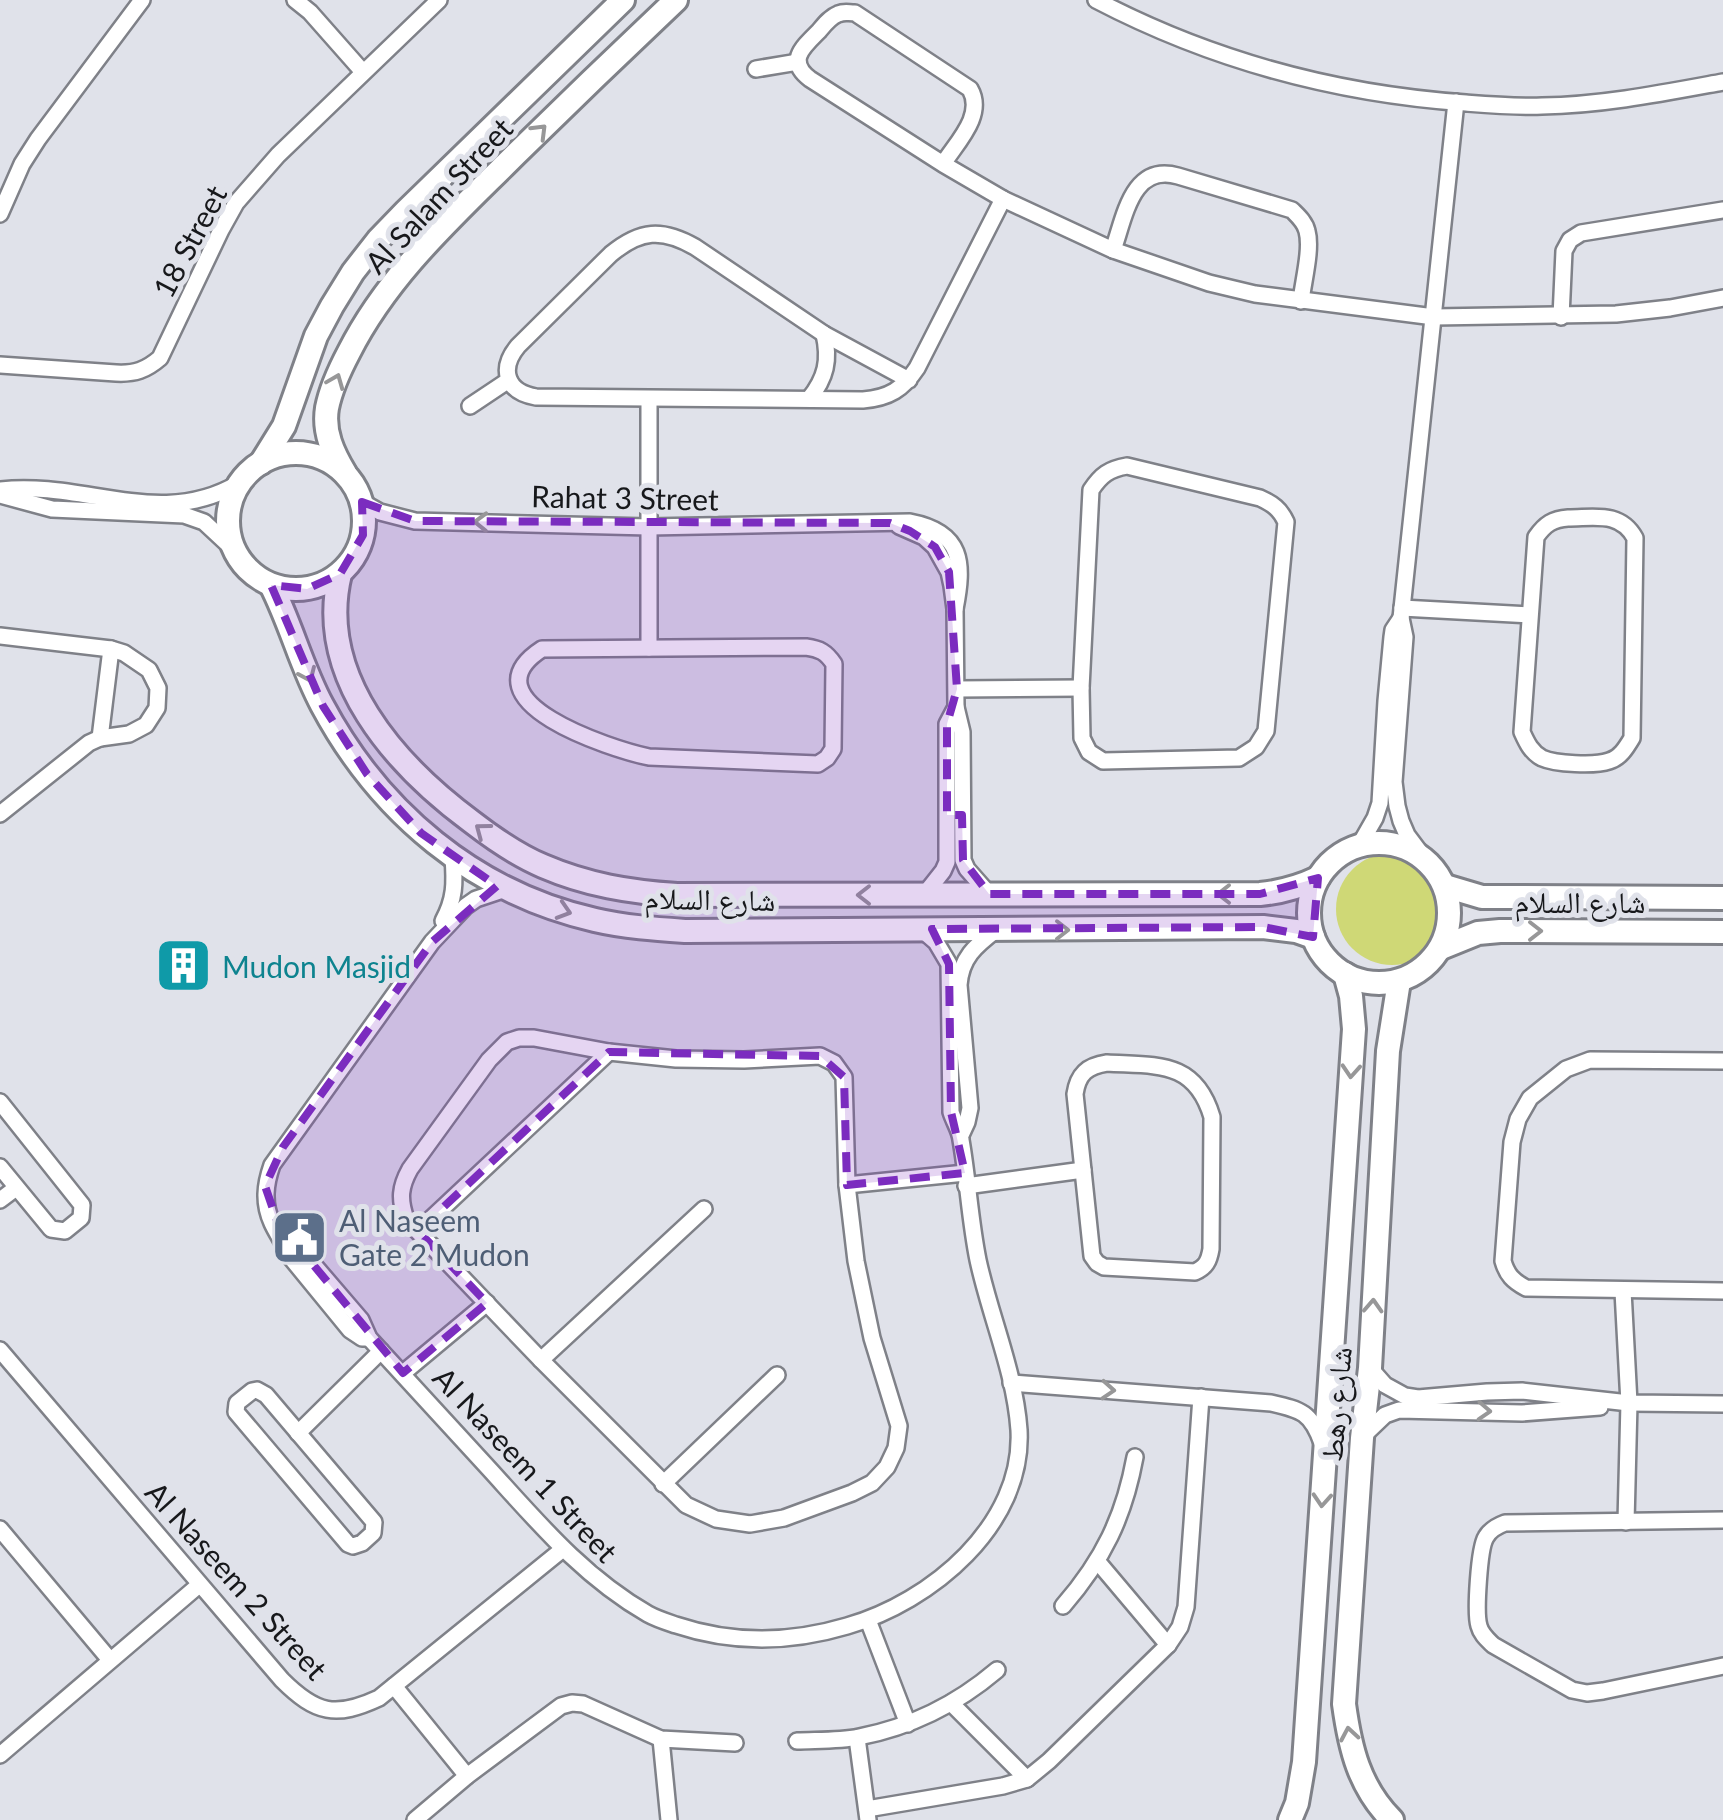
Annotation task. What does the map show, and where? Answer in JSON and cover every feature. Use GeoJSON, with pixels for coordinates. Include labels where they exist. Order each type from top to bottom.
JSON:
{"type":"FeatureCollection","features":[{"type":"Feature","properties":{"kind":"street"},"geometry":{"type":"LineString","coordinates":[[0,214],[38,139],[142,0]]}},
{"type":"Feature","properties":{"kind":"street"},"geometry":{"type":"LineString","coordinates":[[295,0],[363,72]]}},
{"type":"Feature","properties":{"kind":"street","name":"18 Street"},"geometry":{"type":"LineString","coordinates":[[0,365],[133,374],[148,368],[168,344],[221,230],[255,179],[440,0]]}},
{"type":"Feature","properties":{"kind":"street","name":"Al Salam Street"},"geometry":{"type":"LineString","coordinates":[[261,463],[284,426],[316,336],[378,240],[623,0]]}},
{"type":"Feature","properties":{"kind":"street","name":"Al Salam Street"},"geometry":{"type":"LineString","coordinates":[[345,473],[334,454],[326,412],[342,365],[378,302],[428,241],[676,0]]}},
{"type":"Feature","properties":{"kind":"street"},"geometry":{"type":"LineString","coordinates":[[1096,0],[1192,44],[1275,71],[1365,92],[1543,106],[1640,98],[1723,82]]}},
{"type":"Feature","properties":{"kind":"street"},"geometry":{"type":"LineString","coordinates":[[943,164],[972,118],[975,98],[962,83],[855,13],[834,16],[799,52],[801,72],[943,164],[1003,199],[1113,250],[1210,283],[1255,294],[1434,318],[1634,312],[1723,298]]}},
{"type":"Feature","properties":{"kind":"street"},"geometry":{"type":"LineString","coordinates":[[756,69],[798,62]]}},
{"type":"Feature","properties":{"kind":"street"},"geometry":{"type":"LineString","coordinates":[[1359,846],[1380,803],[1405,636],[1402,613],[1456,102]]}},
{"type":"Feature","properties":{"kind":"street"},"geometry":{"type":"LineString","coordinates":[[1113,250],[1140,183],[1151,174],[1165,172],[1292,210],[1302,219],[1308,244],[1301,301]]}},
{"type":"Feature","properties":{"kind":"street"},"geometry":{"type":"LineString","coordinates":[[909,380],[824,334],[679,237],[661,234],[642,235],[611,254],[518,346],[506,368],[515,390],[536,398],[888,396],[909,380],[1003,199]]}},
{"type":"Feature","properties":{"kind":"street"},"geometry":{"type":"LineString","coordinates":[[1561,317],[1564,251],[1580,233],[1723,210]]}},
{"type":"Feature","properties":{"kind":"street"},"geometry":{"type":"LineString","coordinates":[[809,399],[826,370],[824,334]]}},
{"type":"Feature","properties":{"kind":"street"},"geometry":{"type":"LineString","coordinates":[[470,406],[509,380]]}},
{"type":"Feature","properties":{"kind":"street"},"geometry":{"type":"LineString","coordinates":[[649,400],[649,648]]}},
{"type":"Feature","properties":{"kind":"street"},"geometry":{"type":"LineString","coordinates":[[304,453],[326,460],[345,473],[362,502],[364,520],[363,535],[340,574],[307,588],[289,589],[271,585],[242,564],[228,532],[228,515],[231,498],[248,472],[282,454],[304,453]]}},
{"type":"Feature","properties":{"kind":"street"},"geometry":{"type":"LineString","coordinates":[[1127,466],[1260,498],[1281,511],[1286,535],[1266,731],[1256,748],[1239,758],[1220,760],[1103,760],[1089,752],[1082,738],[1081,688],[1088,506],[1099,476],[1127,466]]}},
{"type":"Feature","properties":{"kind":"street"},"geometry":{"type":"LineString","coordinates":[[0,493],[40,489],[166,505],[200,501],[239,483]]}},
{"type":"Feature","properties":{"kind":"street"},"geometry":{"type":"LineString","coordinates":[[62,509],[65,492]]}},
{"type":"Feature","properties":{"kind":"street"},"geometry":{"type":"LineString","coordinates":[[0,493],[36,506],[184,515],[204,522],[233,549]]}},
{"type":"Feature","properties":{"kind":"street","name":"Rahat 3 Street"},"geometry":{"type":"LineString","coordinates":[[362,502],[380,512],[415,521],[649,527],[910,522],[944,535],[955,550],[960,567],[955,608],[956,707],[961,724],[954,764],[955,815],[967,870],[989,894]]}},
{"type":"Feature","properties":{"kind":"street"},"geometry":{"type":"LineString","coordinates":[[1617,518],[1628,526],[1635,538],[1632,738],[1624,752],[1610,761],[1559,762],[1542,758],[1529,747],[1522,732],[1522,714],[1529,616],[1536,536],[1544,526],[1555,519],[1617,518]]}},
{"type":"Feature","properties":{"kind":"street","name":"شارع السلام"},"geometry":{"type":"LineString","coordinates":[[340,574],[334,608],[340,655],[375,726],[400,759],[429,789],[499,843],[570,876],[630,892],[677,895],[1260,894],[1300,887],[1318,878]]}},
{"type":"Feature","properties":{"kind":"street","name":"شارع السلام"},"geometry":{"type":"LineString","coordinates":[[271,585],[305,670],[343,741],[392,804],[421,833],[485,879],[549,907],[640,928],[686,931],[1263,927],[1313,937]]}},
{"type":"Feature","properties":{"kind":"street"},"geometry":{"type":"LineString","coordinates":[[1402,613],[1529,616]]}},
{"type":"Feature","properties":{"kind":"street"},"geometry":{"type":"LineString","coordinates":[[0,636],[124,653],[149,670],[158,688],[157,708],[146,725],[129,734],[100,738],[0,814]]}},
{"type":"Feature","properties":{"kind":"street"},"geometry":{"type":"LineString","coordinates":[[649,648],[818,648],[834,664],[833,749],[818,764],[650,757],[586,736],[529,706],[520,691],[520,674],[528,658],[542,649],[649,648]]}},
{"type":"Feature","properties":{"kind":"street"},"geometry":{"type":"LineString","coordinates":[[100,738],[111,650]]}},
{"type":"Feature","properties":{"kind":"street"},"geometry":{"type":"LineString","coordinates":[[956,689],[1081,688]]}},
{"type":"Feature","properties":{"kind":"street"},"geometry":{"type":"LineString","coordinates":[[1394,702],[1397,806],[1407,835],[1437,871],[1445,886],[1450,907],[1448,928],[1441,948],[1430,962],[1399,981],[1362,982],[1331,965],[1313,937],[1309,917],[1310,897],[1329,864],[1342,853],[1376,842],[1410,849],[1425,859]]}},
{"type":"Feature","properties":{"kind":"street","name":"Rahat 3 Street"},"geometry":{"type":"LineString","coordinates":[[924,895],[944,871],[955,815]]}},
{"type":"Feature","properties":{"kind":"street","name":"Al Naseem 1 Street"},"geometry":{"type":"LineString","coordinates":[[432,942],[454,899],[453,858]]}},
{"type":"Feature","properties":{"kind":"street","name":"شارع السلام"},"geometry":{"type":"LineString","coordinates":[[1445,886],[1502,898],[1723,898]]}},
{"type":"Feature","properties":{"kind":"street","name":"Al Naseem 1 Street"},"geometry":{"type":"LineString","coordinates":[[506,889],[466,906],[432,942],[272,1165],[265,1186],[266,1207],[290,1258],[331,1297],[355,1335],[369,1338],[563,1550],[602,1584],[652,1617],[705,1634],[761,1640],[816,1635],[868,1620],[922,1591],[960,1562],[983,1535],[1003,1504],[1016,1468],[1019,1431],[1011,1382],[978,1260],[960,1134],[951,1112],[960,973],[972,950],[996,930]]}},
{"type":"Feature","properties":{"kind":"street","name":"Al Naseem 1 Street"},"geometry":{"type":"LineString","coordinates":[[921,929],[949,964],[957,1039],[969,1085],[970,1108],[960,1134]]}},
{"type":"Feature","properties":{"kind":"street","name":"شارع السلام"},"geometry":{"type":"LineString","coordinates":[[1441,948],[1478,933],[1500,931],[1723,932]]}},
{"type":"Feature","properties":{"kind":"street","name":"شارع رهط"},"geometry":{"type":"LineString","coordinates":[[1290,1820],[1304,1762],[1354,1030],[1351,996],[1344,974]]}},
{"type":"Feature","properties":{"kind":"street","name":"شارع رهط"},"geometry":{"type":"LineString","coordinates":[[1392,1820],[1364,1782],[1350,1744],[1344,1704],[1370,1368],[1388,1050],[1399,981]]}},
{"type":"Feature","properties":{"kind":"street"},"geometry":{"type":"LineString","coordinates":[[519,1038],[693,1060],[820,1056],[834,1063],[844,1076],[847,1185],[862,1300],[898,1426],[896,1448],[887,1467],[872,1483],[784,1518],[750,1524],[716,1519],[686,1505],[662,1484],[418,1231],[406,1218],[400,1202],[402,1185],[410,1169],[498,1049],[519,1038]]}},
{"type":"Feature","properties":{"kind":"street"},"geometry":{"type":"LineString","coordinates":[[418,1231],[609,1052]]}},
{"type":"Feature","properties":{"kind":"street"},"geometry":{"type":"LineString","coordinates":[[1723,1061],[1590,1060],[1566,1068],[1530,1098],[1518,1119],[1512,1142],[1503,1261],[1507,1273],[1526,1288],[1723,1291]]}},
{"type":"Feature","properties":{"kind":"street"},"geometry":{"type":"LineString","coordinates":[[1107,1063],[1165,1066],[1196,1084],[1212,1117],[1211,1249],[1204,1268],[1184,1272],[1104,1267],[1097,1263],[1092,1256],[1083,1170],[1076,1094],[1077,1081],[1084,1071],[1094,1064],[1107,1063]]}},
{"type":"Feature","properties":{"kind":"street"},"geometry":{"type":"LineString","coordinates":[[950,1085],[969,1085]]}},
{"type":"Feature","properties":{"kind":"street"},"geometry":{"type":"LineString","coordinates":[[0,1102],[82,1205],[81,1218],[65,1231],[52,1230],[0,1167]]}},
{"type":"Feature","properties":{"kind":"street"},"geometry":{"type":"LineString","coordinates":[[847,1185],[1083,1170]]}},
{"type":"Feature","properties":{"kind":"street"},"geometry":{"type":"LineString","coordinates":[[0,1200],[16,1188]]}},
{"type":"Feature","properties":{"kind":"street"},"geometry":{"type":"LineString","coordinates":[[542,1360],[704,1209]]}},
{"type":"Feature","properties":{"kind":"street"},"geometry":{"type":"LineString","coordinates":[[1623,1291],[1629,1404],[1626,1522]]}},
{"type":"Feature","properties":{"kind":"street"},"geometry":{"type":"LineString","coordinates":[[402,1373],[487,1303]]}},
{"type":"Feature","properties":{"kind":"street","name":"Al Naseem 2 Street"},"geometry":{"type":"LineString","coordinates":[[0,1350],[199,1585],[303,1700],[328,1710],[355,1709],[379,1698],[563,1550]]}},
{"type":"Feature","properties":{"kind":"street"},"geometry":{"type":"LineString","coordinates":[[298,1433],[381,1351]]}},
{"type":"Feature","properties":{"kind":"street"},"geometry":{"type":"LineString","coordinates":[[1370,1368],[1394,1391],[1418,1398],[1522,1391],[1629,1404]]}},
{"type":"Feature","properties":{"kind":"street"},"geometry":{"type":"LineString","coordinates":[[662,1484],[777,1375]]}},
{"type":"Feature","properties":{"kind":"street"},"geometry":{"type":"LineString","coordinates":[[1011,1382],[1271,1403],[1298,1410],[1310,1419],[1325,1453]]}},
{"type":"Feature","properties":{"kind":"street"},"geometry":{"type":"LineString","coordinates":[[252,1391],[262,1392],[298,1433],[374,1522],[374,1534],[358,1545],[348,1544],[321,1513],[239,1416],[237,1403],[252,1391]]}},
{"type":"Feature","properties":{"kind":"street"},"geometry":{"type":"LineString","coordinates":[[1522,1391],[1522,1413]]}},
{"type":"Feature","properties":{"kind":"street"},"geometry":{"type":"LineString","coordinates":[[857,1738],[868,1815],[1003,1786],[1028,1778],[1050,1762],[1168,1645],[1180,1627],[1186,1607],[1201,1397]]}},
{"type":"Feature","properties":{"kind":"street"},"geometry":{"type":"LineString","coordinates":[[1362,1438],[1385,1416],[1400,1410],[1522,1413],[1629,1404],[1723,1404]]}},
{"type":"Feature","properties":{"kind":"street"},"geometry":{"type":"LineString","coordinates":[[1063,1606],[1098,1562],[1122,1512],[1134,1457]]}},
{"type":"Feature","properties":{"kind":"street"},"geometry":{"type":"LineString","coordinates":[[1723,1520],[1514,1522],[1496,1526],[1482,1546],[1477,1609],[1483,1636],[1493,1645],[1572,1690],[1588,1693],[1723,1666]]}},
{"type":"Feature","properties":{"kind":"street"},"geometry":{"type":"LineString","coordinates":[[0,1530],[110,1660]]}},
{"type":"Feature","properties":{"kind":"street"},"geometry":{"type":"LineString","coordinates":[[1098,1562],[1168,1645]]}},
{"type":"Feature","properties":{"kind":"street"},"geometry":{"type":"LineString","coordinates":[[0,1755],[199,1585]]}},
{"type":"Feature","properties":{"kind":"street"},"geometry":{"type":"LineString","coordinates":[[868,1620],[908,1724]]}},
{"type":"Feature","properties":{"kind":"street"},"geometry":{"type":"LineString","coordinates":[[797,1740],[857,1738],[908,1724],[951,1704],[997,1670]]}},
{"type":"Feature","properties":{"kind":"street"},"geometry":{"type":"LineString","coordinates":[[394,1686],[467,1776]]}},
{"type":"Feature","properties":{"kind":"street"},"geometry":{"type":"LineString","coordinates":[[415,1820],[552,1712],[572,1703],[583,1704],[660,1739],[735,1742]]}},
{"type":"Feature","properties":{"kind":"street"},"geometry":{"type":"LineString","coordinates":[[951,1704],[1028,1778]]}},
{"type":"Feature","properties":{"kind":"street"},"geometry":{"type":"LineString","coordinates":[[660,1739],[670,1820]]}},
{"type":"Feature","properties":{"kind":"highlighted area"},"geometry":{"type":"Polygon","coordinates":[[[362,502],[415,521],[890,523],[935,547],[949,572],[957,689],[947,724],[947,815],[962,815],[963,860],[989,894],[1260,894],[1318,878],[1313,937],[1263,927],[932,929],[949,964],[951,1112],[965,1173],[847,1185],[844,1077],[820,1056],[609,1052],[418,1231],[487,1303],[403,1373],[301,1250],[284,1241],[265,1186],[283,1147],[432,942],[497,886],[421,833],[367,774],[323,706],[271,585],[307,589],[340,574],[363,535],[362,502]]]}},
{"type":"Feature","properties":{"kind":"green space"},"geometry":{"type":"Polygon","coordinates":[[[1392,853],[1413,858],[1431,870],[1443,888],[1448,909],[1443,930],[1431,948],[1413,960],[1392,965],[1371,960],[1353,948],[1341,930],[1336,909],[1341,888],[1353,870],[1371,858],[1392,853]]]}},
{"type":"Feature","properties":{"kind":"place","name":"Mudon Masjid"},"geometry":{"type":"Point","coordinates":[183,966]}},
{"type":"Feature","properties":{"kind":"place","name":"Al Naseem Gate 2 Mudon"},"geometry":{"type":"Point","coordinates":[300,1237]}}]}
